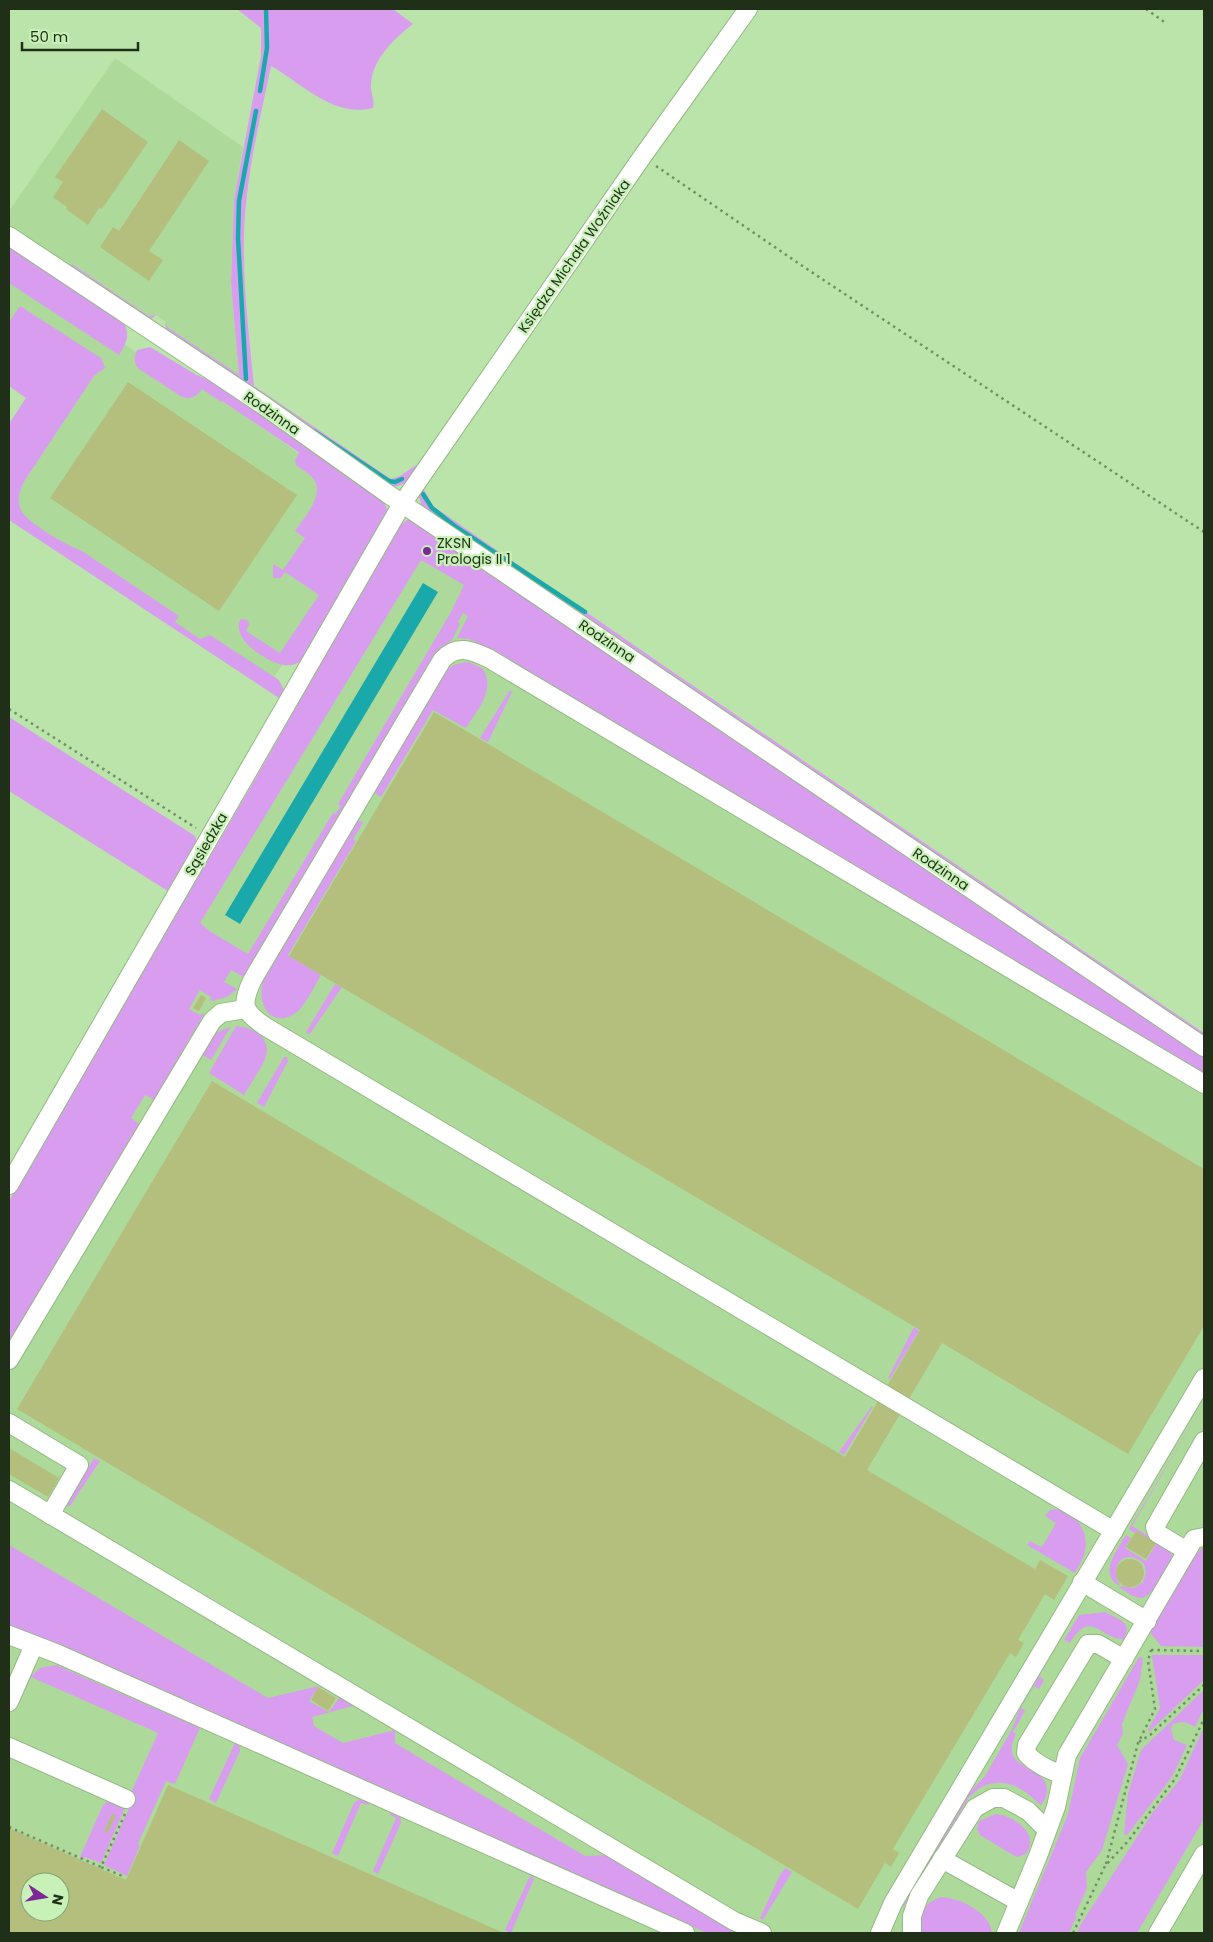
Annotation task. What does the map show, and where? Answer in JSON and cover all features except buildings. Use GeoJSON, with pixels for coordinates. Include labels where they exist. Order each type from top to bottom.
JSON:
{"type":"FeatureCollection","features":[{"type":"Feature","properties":{"kind":"street","name":"Księdza Michała Woźniaka"},"geometry":{"type":"LineString","coordinates":[[402,504],[642,157],[748,9]]}},
{"type":"Feature","properties":{"kind":"street","name":"Rodzinna"},"geometry":{"type":"LineString","coordinates":[[9,236],[263,405],[402,504],[1204,1047]]}},
{"type":"Feature","properties":{"kind":"street","name":"Sąsiedzka"},"geometry":{"type":"LineString","coordinates":[[9,1184],[402,504]]}},
{"type":"Feature","properties":{"kind":"street"},"geometry":{"type":"LineString","coordinates":[[1114,1530],[274,1032],[245,1009],[245,996],[253,979],[442,660],[449,652],[465,650],[488,658],[1204,1084]]}},
{"type":"Feature","properties":{"kind":"street"},"geometry":{"type":"LineString","coordinates":[[9,1360],[212,1022],[221,1013],[245,1009]]}},
{"type":"Feature","properties":{"kind":"street"},"geometry":{"type":"LineString","coordinates":[[880,1933],[893,1903],[1204,1378]]}},
{"type":"Feature","properties":{"kind":"street"},"geometry":{"type":"LineString","coordinates":[[9,1423],[79,1465],[50,1515]]}},
{"type":"Feature","properties":{"kind":"street"},"geometry":{"type":"LineString","coordinates":[[1187,1551],[1157,1533],[1155,1527],[1204,1441]]}},
{"type":"Feature","properties":{"kind":"street"},"geometry":{"type":"LineString","coordinates":[[9,1490],[694,1897],[734,1920],[762,1933]]}},
{"type":"Feature","properties":{"kind":"street"},"geometry":{"type":"LineString","coordinates":[[1006,1933],[1056,1807],[1064,1763],[1071,1747],[1194,1539],[1204,1537]]}},
{"type":"Feature","properties":{"kind":"street"},"geometry":{"type":"LineString","coordinates":[[1082,1582],[1147,1621]]}},
{"type":"Feature","properties":{"kind":"street"},"geometry":{"type":"LineString","coordinates":[[9,1635],[685,1933]]}},
{"type":"Feature","properties":{"kind":"street"},"geometry":{"type":"LineString","coordinates":[[1062,1775],[1047,1769],[1029,1757],[1026,1753],[1027,1745],[1088,1644],[1098,1644],[1124,1658]]}},
{"type":"Feature","properties":{"kind":"street"},"geometry":{"type":"LineString","coordinates":[[9,1702],[34,1645]]}},
{"type":"Feature","properties":{"kind":"street"},"geometry":{"type":"LineString","coordinates":[[9,1747],[126,1799]]}},
{"type":"Feature","properties":{"kind":"street"},"geometry":{"type":"LineString","coordinates":[[912,1933],[911,1925],[914,1908],[972,1810],[993,1798],[1004,1798],[1028,1811],[1047,1830]]}},
{"type":"Feature","properties":{"kind":"street"},"geometry":{"type":"LineString","coordinates":[[1158,1933],[1204,1854]]}},
{"type":"Feature","properties":{"kind":"street"},"geometry":{"type":"LineString","coordinates":[[942,1859],[1019,1902]]}},
{"type":"Feature","properties":{"kind":"path"},"geometry":{"type":"LineString","coordinates":[[1146,9],[1167,24]]}},
{"type":"Feature","properties":{"kind":"path"},"geometry":{"type":"LineString","coordinates":[[642,157],[1204,532]]}},
{"type":"Feature","properties":{"kind":"path"},"geometry":{"type":"LineString","coordinates":[[9,709],[210,837]]}},
{"type":"Feature","properties":{"kind":"path"},"geometry":{"type":"LineString","coordinates":[[1073,1933],[1105,1866],[1138,1743],[1155,1708],[1148,1661],[1151,1650],[1204,1651]]}},
{"type":"Feature","properties":{"kind":"path"},"geometry":{"type":"LineString","coordinates":[[1138,1743],[1150,1735],[1204,1685]]}},
{"type":"Feature","properties":{"kind":"path"},"geometry":{"type":"LineString","coordinates":[[1105,1866],[1129,1840],[1175,1779],[1204,1719]]}},
{"type":"Feature","properties":{"kind":"path"},"geometry":{"type":"LineString","coordinates":[[101,1867],[130,1801],[126,1799]]}},
{"type":"Feature","properties":{"kind":"path"},"geometry":{"type":"LineString","coordinates":[[9,1827],[126,1877]]}},
{"type":"Feature","properties":{"kind":"shaded area"},"geometry":{"type":"Polygon","coordinates":[[[237,9],[393,9],[413,24],[392,43],[376,66],[371,84],[373,108],[358,110],[332,104],[319,98],[271,66],[249,178],[244,242],[245,290],[254,386],[391,479],[400,476],[416,465],[412,477],[401,485],[392,487],[166,331],[165,321],[167,327],[239,375],[231,283],[234,199],[261,56],[261,28],[237,9]]]}},
{"type":"Feature","properties":{"kind":"shaded area"},"geometry":{"type":"Polygon","coordinates":[[[115,58],[243,147],[234,199],[231,283],[239,376],[166,327],[166,322],[156,315],[149,316],[72,264],[70,267],[9,228],[9,211],[115,58]]]}},
{"type":"Feature","properties":{"kind":"shaded area"},"geometry":{"type":"Polygon","coordinates":[[[9,245],[122,320],[125,325],[127,338],[119,355],[9,283],[9,245]]]}},
{"type":"Feature","properties":{"kind":"shaded area"},"geometry":{"type":"Polygon","coordinates":[[[9,255],[121,330],[125,345],[136,352],[154,352],[374,506],[282,665],[266,689],[9,520],[9,424],[26,398],[9,386],[9,255]]]}},
{"type":"Feature","properties":{"kind":"shaded area"},"geometry":{"type":"Polygon","coordinates":[[[72,264],[149,316],[156,315],[151,319],[145,318],[69,268],[72,264]]]}},
{"type":"Feature","properties":{"kind":"shaded area"},"geometry":{"type":"Polygon","coordinates":[[[20,306],[101,358],[105,368],[94,376],[25,480],[19,495],[21,510],[39,527],[82,551],[179,616],[175,622],[200,639],[210,635],[279,680],[284,690],[282,700],[9,520],[9,424],[26,398],[9,386],[9,322],[20,306]]]}},
{"type":"Feature","properties":{"kind":"shaded area"},"geometry":{"type":"Polygon","coordinates":[[[150,347],[195,374],[217,384],[266,416],[384,503],[387,509],[385,517],[303,660],[298,663],[284,665],[260,655],[245,641],[240,634],[239,626],[241,619],[248,620],[249,625],[246,631],[280,653],[319,595],[285,572],[281,578],[273,577],[273,564],[283,570],[305,538],[295,531],[316,498],[316,483],[312,477],[296,465],[295,460],[299,453],[297,451],[222,401],[202,389],[193,397],[182,397],[139,369],[135,360],[137,350],[150,347]]]}},
{"type":"Feature","properties":{"kind":"shaded area"},"geometry":{"type":"Polygon","coordinates":[[[423,488],[433,506],[670,670],[1204,1033],[1204,1041],[432,515],[421,504],[419,496],[423,488]]]}},
{"type":"Feature","properties":{"kind":"shaded area"},"geometry":{"type":"Polygon","coordinates":[[[407,520],[411,520],[1204,1055],[1204,1074],[478,643],[469,639],[457,638],[468,616],[463,613],[452,640],[438,650],[244,977],[231,970],[224,982],[237,989],[227,997],[212,1001],[210,1000],[211,997],[200,990],[189,1009],[200,1015],[204,1014],[154,1100],[145,1095],[131,1118],[139,1124],[9,1344],[9,1201],[253,783],[399,526],[407,520]],[[421,560],[200,923],[211,932],[248,954],[333,813],[335,814],[341,806],[338,804],[451,612],[464,585],[421,560]]]}},
{"type":"Feature","properties":{"kind":"shaded area"},"geometry":{"type":"Polygon","coordinates":[[[422,552],[437,562],[442,554],[1204,1068],[1204,1768],[1107,1933],[9,1933],[9,1223],[422,552]]]}},
{"type":"Feature","properties":{"kind":"shaded area"},"geometry":{"type":"Polygon","coordinates":[[[469,662],[483,669],[487,685],[484,700],[466,728],[433,710],[381,797],[373,792],[446,670],[457,664],[469,662]]]}},
{"type":"Feature","properties":{"kind":"shaded area"},"geometry":{"type":"Polygon","coordinates":[[[510,690],[512,692],[488,742],[480,738],[510,690]]]}},
{"type":"Feature","properties":{"kind":"shaded area"},"geometry":{"type":"Polygon","coordinates":[[[9,717],[195,836],[198,845],[171,893],[9,791],[9,717]]]}},
{"type":"Feature","properties":{"kind":"shaded area"},"geometry":{"type":"Polygon","coordinates":[[[358,820],[363,823],[353,839],[356,841],[288,955],[321,975],[298,1011],[285,1018],[272,1016],[263,1004],[262,988],[264,979],[358,820]]]}},
{"type":"Feature","properties":{"kind":"shaded area"},"geometry":{"type":"Polygon","coordinates":[[[335,984],[342,987],[310,1034],[307,1034],[306,1032],[335,984]]]}},
{"type":"Feature","properties":{"kind":"shaded area"},"geometry":{"type":"Polygon","coordinates":[[[231,1026],[211,1060],[201,1054],[216,1033],[231,1026]]]}},
{"type":"Feature","properties":{"kind":"shaded area"},"geometry":{"type":"Polygon","coordinates":[[[236,1026],[248,1028],[259,1034],[266,1043],[267,1049],[262,1065],[244,1095],[209,1073],[236,1026]]]}},
{"type":"Feature","properties":{"kind":"shaded area"},"geometry":{"type":"Polygon","coordinates":[[[284,1057],[287,1057],[288,1061],[264,1107],[257,1103],[284,1057]]]}},
{"type":"Feature","properties":{"kind":"shaded area"},"geometry":{"type":"Polygon","coordinates":[[[914,1327],[919,1331],[890,1379],[888,1378],[914,1327]]]}},
{"type":"Feature","properties":{"kind":"shaded area"},"geometry":{"type":"Polygon","coordinates":[[[1204,1403],[1132,1526],[1166,1547],[1173,1556],[1150,1593],[1145,1597],[1135,1597],[1120,1588],[1121,1586],[1134,1588],[1143,1582],[1146,1572],[1144,1564],[1131,1557],[1121,1560],[1116,1571],[1120,1586],[1113,1581],[1110,1575],[1111,1561],[1126,1535],[1131,1538],[1125,1548],[1146,1561],[1156,1544],[1136,1531],[1134,1533],[1129,1529],[1204,1403]]]}},
{"type":"Feature","properties":{"kind":"shaded area"},"geometry":{"type":"Polygon","coordinates":[[[872,1406],[844,1455],[839,1452],[872,1406]]]}},
{"type":"Feature","properties":{"kind":"shaded area"},"geometry":{"type":"Polygon","coordinates":[[[94,1458],[100,1461],[70,1506],[66,1506],[94,1458]]]}},
{"type":"Feature","properties":{"kind":"shaded area"},"geometry":{"type":"Polygon","coordinates":[[[1055,1509],[1070,1514],[1076,1519],[1084,1532],[1086,1547],[1075,1573],[1027,1545],[1030,1541],[1042,1547],[1056,1523],[1045,1516],[1050,1510],[1055,1509]]]}},
{"type":"Feature","properties":{"kind":"shaded area"},"geometry":{"type":"Polygon","coordinates":[[[9,1545],[268,1698],[319,1686],[309,1701],[329,1712],[339,1698],[335,1694],[353,1706],[312,1717],[314,1726],[343,1743],[395,1730],[395,1743],[585,1856],[607,1855],[741,1933],[707,1933],[9,1625],[9,1545]]]}},
{"type":"Feature","properties":{"kind":"shaded area"},"geometry":{"type":"Polygon","coordinates":[[[1204,1547],[1204,1647],[1161,1646],[1149,1631],[1195,1554],[1204,1547]]]}},
{"type":"Feature","properties":{"kind":"shaded area"},"geometry":{"type":"Polygon","coordinates":[[[1105,1612],[1120,1619],[1126,1625],[1124,1639],[1116,1638],[1090,1626],[1084,1627],[1070,1643],[1064,1640],[1079,1615],[1105,1612]]]}},
{"type":"Feature","properties":{"kind":"shaded area"},"geometry":{"type":"Polygon","coordinates":[[[1152,1655],[1204,1655],[1204,1680],[1149,1732],[1148,1730],[1160,1708],[1152,1655]]]}},
{"type":"Feature","properties":{"kind":"shaded area"},"geometry":{"type":"Polygon","coordinates":[[[1139,1657],[1143,1658],[1140,1680],[1122,1724],[1123,1734],[1117,1745],[1128,1764],[1102,1850],[1086,1872],[1087,1888],[1075,1915],[1077,1916],[1069,1933],[1019,1933],[1068,1814],[1080,1758],[1139,1657]]]}},
{"type":"Feature","properties":{"kind":"shaded area"},"geometry":{"type":"Polygon","coordinates":[[[56,1665],[200,1728],[175,1784],[166,1781],[138,1844],[140,1846],[127,1876],[104,1865],[134,1797],[130,1795],[158,1733],[31,1677],[13,1716],[30,1677],[40,1668],[56,1665]]]}},
{"type":"Feature","properties":{"kind":"shaded area"},"geometry":{"type":"Polygon","coordinates":[[[1039,1676],[1044,1680],[1039,1689],[1034,1686],[1021,1708],[1025,1711],[1013,1732],[1016,1734],[1012,1746],[1013,1755],[1017,1761],[1039,1775],[1045,1782],[1047,1792],[1044,1802],[1041,1805],[1023,1790],[1004,1783],[986,1785],[977,1791],[968,1799],[902,1907],[969,1793],[985,1776],[1011,1731],[1020,1709],[1039,1676]]]}},
{"type":"Feature","properties":{"kind":"shaded area"},"geometry":{"type":"Polygon","coordinates":[[[1204,1690],[1204,1708],[1195,1727],[1182,1722],[1173,1724],[1171,1728],[1174,1740],[1187,1745],[1172,1777],[1127,1835],[1124,1834],[1128,1794],[1141,1750],[1204,1690]]]}},
{"type":"Feature","properties":{"kind":"shaded area"},"geometry":{"type":"Polygon","coordinates":[[[1204,1727],[1204,1819],[1137,1933],[1077,1933],[1153,1812],[1179,1781],[1204,1727]]]}},
{"type":"Feature","properties":{"kind":"shaded area"},"geometry":{"type":"Polygon","coordinates":[[[235,1743],[240,1747],[240,1751],[216,1803],[209,1799],[235,1743]]]}},
{"type":"Feature","properties":{"kind":"shaded area"},"geometry":{"type":"Polygon","coordinates":[[[1204,1792],[1204,1933],[1122,1933],[1204,1792]]]}},
{"type":"Feature","properties":{"kind":"shaded area"},"geometry":{"type":"Polygon","coordinates":[[[360,1799],[368,1802],[369,1805],[361,1803],[338,1856],[332,1853],[354,1803],[360,1799]]]}},
{"type":"Feature","properties":{"kind":"shaded area"},"geometry":{"type":"Polygon","coordinates":[[[108,1801],[125,1808],[101,1863],[85,1857],[84,1859],[80,1857],[103,1805],[108,1801]]]}},
{"type":"Feature","properties":{"kind":"shaded area"},"geometry":{"type":"Polygon","coordinates":[[[390,1813],[400,1817],[401,1823],[378,1874],[373,1871],[396,1818],[390,1815],[390,1813]]]}},
{"type":"Feature","properties":{"kind":"shaded area"},"geometry":{"type":"Polygon","coordinates":[[[996,1814],[1018,1822],[1028,1833],[1030,1847],[1026,1854],[1018,1857],[1013,1855],[980,1835],[977,1829],[979,1821],[996,1814]]]}},
{"type":"Feature","properties":{"kind":"shaded area"},"geometry":{"type":"Polygon","coordinates":[[[785,1868],[792,1872],[763,1920],[760,1918],[785,1868]]]}},
{"type":"Feature","properties":{"kind":"shaded area"},"geometry":{"type":"Polygon","coordinates":[[[532,1876],[534,1879],[511,1933],[505,1930],[529,1878],[532,1876]]]}},
{"type":"Feature","properties":{"kind":"shaded area"},"geometry":{"type":"Polygon","coordinates":[[[941,1897],[957,1900],[973,1908],[986,1919],[992,1933],[919,1933],[923,1910],[930,1903],[941,1897]]]}},
{"type":"Feature","properties":{"kind":"water"},"geometry":{"type":"Polygon","coordinates":[[[423,583],[438,592],[240,924],[225,915],[423,583]]]}},
{"type":"Feature","properties":{"kind":"waterway"},"geometry":{"type":"LineString","coordinates":[[260,91],[267,48],[266,9]]}},
{"type":"Feature","properties":{"kind":"waterway"},"geometry":{"type":"LineString","coordinates":[[246,379],[238,238],[239,201],[256,111]]}},
{"type":"Feature","properties":{"kind":"waterway"},"geometry":{"type":"LineString","coordinates":[[314,431],[389,481],[395,482],[402,479]]}},
{"type":"Feature","properties":{"kind":"waterway"},"geometry":{"type":"LineString","coordinates":[[423,494],[432,508],[456,527],[585,612]]}},
{"type":"Feature","properties":{"kind":"place","name":"ZKSN Prologis II 1"},"geometry":{"type":"Point","coordinates":[427,551]}}]}
